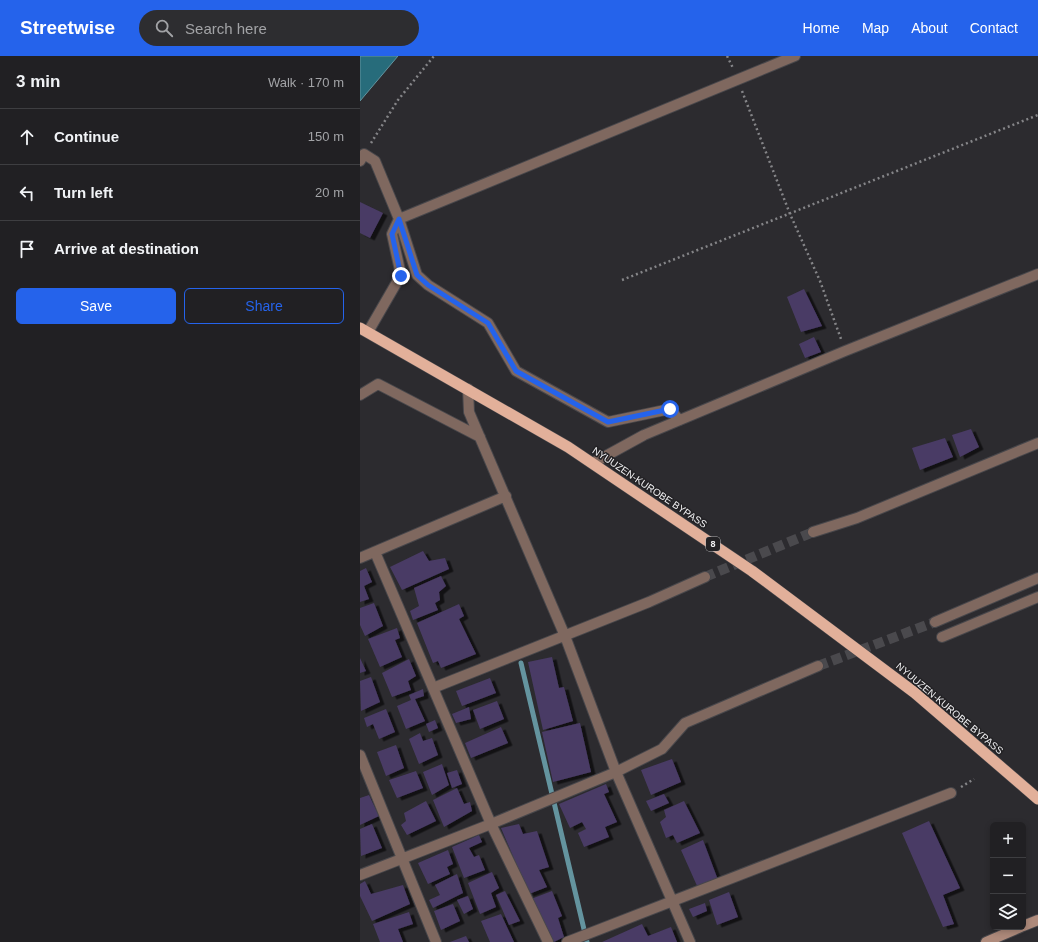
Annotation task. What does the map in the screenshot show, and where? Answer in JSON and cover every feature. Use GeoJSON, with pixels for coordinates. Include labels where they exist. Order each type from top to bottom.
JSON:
{"type":"FeatureCollection","features":[{"type":"Feature","properties":{"kind":"highway","name":"NYUUZEN-KUROBE BYPASS"},"geometry":{"type":"LineString","coordinates":[[364,330],[593,463],[752,571],[915,693],[1038,799]]}},
{"type":"Feature","properties":{"kind":"main road"},"geometry":{"type":"LineString","coordinates":[[1026,925],[1038,920]]}},
{"type":"Feature","properties":{"kind":"main road"},"geometry":{"type":"LineString","coordinates":[[986,942],[1015,930]]}},
{"type":"Feature","properties":{"kind":"street"},"geometry":{"type":"LineString","coordinates":[[364,330],[401,276],[392,234],[399,219],[796,56]]}},
{"type":"Feature","properties":{"kind":"street"},"geometry":{"type":"LineString","coordinates":[[362,157],[375,161],[399,219],[417,275],[428,285],[488,323],[516,371],[608,422],[670,409],[679,420]]}},
{"type":"Feature","properties":{"kind":"street"},"geometry":{"type":"LineString","coordinates":[[593,463],[644,435],[679,420],[845,351],[1038,274]]}},
{"type":"Feature","properties":{"kind":"street"},"geometry":{"type":"LineString","coordinates":[[360,395],[378,384],[480,437]]}},
{"type":"Feature","properties":{"kind":"street"},"geometry":{"type":"LineString","coordinates":[[468,390],[469,412],[565,636],[616,772],[671,902],[690,942]]}},
{"type":"Feature","properties":{"kind":"street"},"geometry":{"type":"LineString","coordinates":[[813,532],[857,518],[1038,443]]}},
{"type":"Feature","properties":{"kind":"street"},"geometry":{"type":"LineString","coordinates":[[360,558],[506,496]]}},
{"type":"Feature","properties":{"kind":"street"},"geometry":{"type":"LineString","coordinates":[[375,552],[491,824],[548,942]]}},
{"type":"Feature","properties":{"kind":"street"},"geometry":{"type":"LineString","coordinates":[[433,688],[565,636],[705,577]]}},
{"type":"Feature","properties":{"kind":"street"},"geometry":{"type":"LineString","coordinates":[[935,622],[1038,578]]}},
{"type":"Feature","properties":{"kind":"street"},"geometry":{"type":"LineString","coordinates":[[942,637],[1038,597]]}},
{"type":"Feature","properties":{"kind":"street"},"geometry":{"type":"LineString","coordinates":[[360,875],[491,824],[616,772],[662,749],[686,723],[818,666]]}},
{"type":"Feature","properties":{"kind":"street"},"geometry":{"type":"LineString","coordinates":[[360,755],[436,942]]}},
{"type":"Feature","properties":{"kind":"street"},"geometry":{"type":"LineString","coordinates":[[567,942],[951,793]]}},
{"type":"Feature","properties":{"kind":"path"},"geometry":{"type":"LineString","coordinates":[[362,157],[398,100],[434,56]]}},
{"type":"Feature","properties":{"kind":"path"},"geometry":{"type":"LineString","coordinates":[[728,56],[790,214],[820,281],[845,351]]}},
{"type":"Feature","properties":{"kind":"path"},"geometry":{"type":"LineString","coordinates":[[622,280],[1038,115]]}},
{"type":"Feature","properties":{"kind":"water"},"geometry":{"type":"Polygon","coordinates":[[[360,56],[398,56],[360,101],[360,56]]]}},
{"type":"Feature","properties":{"kind":"building"},"geometry":{"type":"Polygon","coordinates":[[[360,202],[383,213],[370,238],[360,233],[360,202]]]}},
{"type":"Feature","properties":{"kind":"building"},"geometry":{"type":"Polygon","coordinates":[[[804,289],[822,326],[801,332],[787,297],[804,289]]]}},
{"type":"Feature","properties":{"kind":"building"},"geometry":{"type":"Polygon","coordinates":[[[814,337],[821,352],[805,358],[799,344],[814,337]]]}},
{"type":"Feature","properties":{"kind":"building"},"geometry":{"type":"Polygon","coordinates":[[[971,429],[979,447],[960,457],[952,435],[971,429]]]}},
{"type":"Feature","properties":{"kind":"building"},"geometry":{"type":"Polygon","coordinates":[[[945,438],[953,457],[920,470],[912,448],[945,438]]]}},
{"type":"Feature","properties":{"kind":"building"},"geometry":{"type":"Polygon","coordinates":[[[423,551],[429,561],[445,558],[449,569],[402,590],[390,567],[423,551]]]}},
{"type":"Feature","properties":{"kind":"building"},"geometry":{"type":"Polygon","coordinates":[[[366,568],[372,582],[364,586],[369,599],[360,602],[360,571],[366,568]]]}},
{"type":"Feature","properties":{"kind":"building"},"geometry":{"type":"Polygon","coordinates":[[[441,576],[446,586],[439,592],[440,600],[435,603],[438,610],[413,620],[410,611],[419,606],[414,588],[441,576]]]}},
{"type":"Feature","properties":{"kind":"building"},"geometry":{"type":"Polygon","coordinates":[[[374,603],[383,626],[365,636],[360,625],[360,608],[374,603]]]}},
{"type":"Feature","properties":{"kind":"building"},"geometry":{"type":"Polygon","coordinates":[[[459,604],[464,616],[459,619],[476,654],[441,668],[438,661],[433,663],[417,623],[459,604]]]}},
{"type":"Feature","properties":{"kind":"building"},"geometry":{"type":"Polygon","coordinates":[[[397,628],[400,638],[395,640],[402,657],[380,667],[368,639],[397,628]]]}},
{"type":"Feature","properties":{"kind":"building"},"geometry":{"type":"Polygon","coordinates":[[[552,657],[559,688],[564,687],[573,721],[543,730],[528,662],[552,657]]]}},
{"type":"Feature","properties":{"kind":"building"},"geometry":{"type":"Polygon","coordinates":[[[360,658],[366,671],[360,673],[360,658]]]}},
{"type":"Feature","properties":{"kind":"building"},"geometry":{"type":"Polygon","coordinates":[[[409,659],[416,676],[408,681],[411,690],[392,697],[382,673],[409,659]]]}},
{"type":"Feature","properties":{"kind":"building"},"geometry":{"type":"Polygon","coordinates":[[[371,677],[380,702],[361,711],[360,681],[371,677]]]}},
{"type":"Feature","properties":{"kind":"building"},"geometry":{"type":"Polygon","coordinates":[[[490,678],[496,693],[462,706],[456,691],[490,678]]]}},
{"type":"Feature","properties":{"kind":"building"},"geometry":{"type":"Polygon","coordinates":[[[423,689],[424,696],[415,699],[425,721],[406,729],[397,706],[411,700],[409,695],[423,689]]]}},
{"type":"Feature","properties":{"kind":"building"},"geometry":{"type":"Polygon","coordinates":[[[497,701],[504,719],[480,729],[473,710],[497,701]]]}},
{"type":"Feature","properties":{"kind":"building"},"geometry":{"type":"Polygon","coordinates":[[[469,707],[471,719],[456,723],[452,714],[469,707]]]}},
{"type":"Feature","properties":{"kind":"building"},"geometry":{"type":"Polygon","coordinates":[[[386,709],[395,732],[379,739],[373,724],[367,727],[364,718],[386,709]]]}},
{"type":"Feature","properties":{"kind":"building"},"geometry":{"type":"Polygon","coordinates":[[[435,720],[438,728],[429,732],[426,724],[435,720]]]}},
{"type":"Feature","properties":{"kind":"building"},"geometry":{"type":"Polygon","coordinates":[[[580,723],[591,772],[553,782],[542,732],[580,723]]]}},
{"type":"Feature","properties":{"kind":"building"},"geometry":{"type":"Polygon","coordinates":[[[501,727],[508,743],[471,758],[465,743],[501,727]]]}},
{"type":"Feature","properties":{"kind":"building"},"geometry":{"type":"Polygon","coordinates":[[[420,733],[423,741],[432,738],[438,755],[419,764],[409,739],[420,733]]]}},
{"type":"Feature","properties":{"kind":"building"},"geometry":{"type":"Polygon","coordinates":[[[396,745],[404,768],[386,776],[377,752],[396,745]]]}},
{"type":"Feature","properties":{"kind":"building"},"geometry":{"type":"Polygon","coordinates":[[[672,759],[681,782],[651,795],[641,770],[672,759]]]}},
{"type":"Feature","properties":{"kind":"building"},"geometry":{"type":"Polygon","coordinates":[[[442,764],[449,785],[432,795],[423,772],[442,764]]]}},
{"type":"Feature","properties":{"kind":"building"},"geometry":{"type":"Polygon","coordinates":[[[457,770],[462,784],[452,788],[447,773],[457,770]]]}},
{"type":"Feature","properties":{"kind":"building"},"geometry":{"type":"Polygon","coordinates":[[[416,771],[423,788],[397,798],[389,780],[416,771]]]}},
{"type":"Feature","properties":{"kind":"building"},"geometry":{"type":"Polygon","coordinates":[[[606,784],[609,792],[604,794],[617,822],[605,827],[609,837],[584,847],[578,833],[586,829],[582,822],[570,828],[559,804],[606,784]]]}},
{"type":"Feature","properties":{"kind":"building"},"geometry":{"type":"Polygon","coordinates":[[[457,788],[464,804],[470,802],[472,811],[444,827],[433,800],[457,788]]]}},
{"type":"Feature","properties":{"kind":"building"},"geometry":{"type":"Polygon","coordinates":[[[664,794],[669,803],[651,811],[646,801],[664,794]]]}},
{"type":"Feature","properties":{"kind":"building"},"geometry":{"type":"Polygon","coordinates":[[[369,795],[379,816],[360,825],[360,798],[369,795]]]}},
{"type":"Feature","properties":{"kind":"building"},"geometry":{"type":"Polygon","coordinates":[[[426,801],[436,821],[407,835],[401,825],[406,821],[404,813],[426,801]]]}},
{"type":"Feature","properties":{"kind":"building"},"geometry":{"type":"Polygon","coordinates":[[[684,801],[700,833],[677,843],[673,835],[666,838],[660,822],[666,817],[664,810],[684,801]]]}},
{"type":"Feature","properties":{"kind":"building"},"geometry":{"type":"Polygon","coordinates":[[[929,821],[960,888],[943,895],[954,924],[943,927],[902,833],[929,821]]]}},
{"type":"Feature","properties":{"kind":"building"},"geometry":{"type":"Polygon","coordinates":[[[372,824],[382,848],[361,856],[360,829],[372,824]]]}},
{"type":"Feature","properties":{"kind":"building"},"geometry":{"type":"Polygon","coordinates":[[[519,824],[523,834],[537,831],[549,867],[539,870],[547,887],[529,894],[501,828],[519,824]]]}},
{"type":"Feature","properties":{"kind":"building"},"geometry":{"type":"Polygon","coordinates":[[[479,835],[482,842],[469,848],[474,857],[479,855],[485,870],[464,878],[452,847],[479,835]]]}},
{"type":"Feature","properties":{"kind":"building"},"geometry":{"type":"Polygon","coordinates":[[[703,840],[718,880],[698,888],[681,850],[703,840]]]}},
{"type":"Feature","properties":{"kind":"building"},"geometry":{"type":"Polygon","coordinates":[[[448,850],[453,864],[447,867],[450,874],[428,884],[418,863],[448,850]]]}},
{"type":"Feature","properties":{"kind":"building"},"geometry":{"type":"Polygon","coordinates":[[[492,872],[499,888],[491,893],[496,907],[480,914],[468,883],[492,872]]]}},
{"type":"Feature","properties":{"kind":"building"},"geometry":{"type":"Polygon","coordinates":[[[457,874],[463,893],[433,908],[429,900],[440,895],[435,885],[457,874]]]}},
{"type":"Feature","properties":{"kind":"building"},"geometry":{"type":"Polygon","coordinates":[[[365,881],[371,894],[403,885],[410,904],[372,921],[360,896],[360,884],[365,881]]]}},
{"type":"Feature","properties":{"kind":"building"},"geometry":{"type":"Polygon","coordinates":[[[505,891],[520,921],[509,925],[496,895],[505,891]]]}},
{"type":"Feature","properties":{"kind":"building"},"geometry":{"type":"Polygon","coordinates":[[[552,891],[562,916],[558,918],[564,937],[554,942],[550,942],[531,899],[552,891]]]}},
{"type":"Feature","properties":{"kind":"building"},"geometry":{"type":"Polygon","coordinates":[[[729,892],[738,917],[717,925],[709,900],[729,892]]]}},
{"type":"Feature","properties":{"kind":"building"},"geometry":{"type":"Polygon","coordinates":[[[468,896],[473,909],[464,914],[457,900],[468,896]]]}},
{"type":"Feature","properties":{"kind":"building"},"geometry":{"type":"Polygon","coordinates":[[[705,903],[707,911],[693,917],[689,909],[705,903]]]}},
{"type":"Feature","properties":{"kind":"building"},"geometry":{"type":"Polygon","coordinates":[[[453,904],[460,921],[441,930],[434,911],[453,904]]]}},
{"type":"Feature","properties":{"kind":"building"},"geometry":{"type":"Polygon","coordinates":[[[409,912],[413,924],[398,929],[403,942],[380,942],[373,924],[409,912]]]}},
{"type":"Feature","properties":{"kind":"building"},"geometry":{"type":"Polygon","coordinates":[[[501,914],[514,942],[490,942],[481,921],[501,914]]]}},
{"type":"Feature","properties":{"kind":"building"},"geometry":{"type":"Polygon","coordinates":[[[642,924],[648,936],[671,927],[677,942],[602,942],[642,924]]]}},
{"type":"Feature","properties":{"kind":"building"},"geometry":{"type":"Polygon","coordinates":[[[466,936],[469,942],[450,942],[466,936]]]}},
{"type":"Feature","properties":{"kind":"waterway"},"geometry":{"type":"LineString","coordinates":[[521,663],[587,942]]}},
{"type":"Feature","properties":{"kind":"tunnel"},"geometry":{"type":"LineString","coordinates":[[705,577],[813,532]]}},
{"type":"Feature","properties":{"kind":"tunnel"},"geometry":{"type":"LineString","coordinates":[[818,666],[935,622]]}},
{"type":"Feature","properties":{"kind":"route"},"geometry":{"type":"LineString","coordinates":[[401,276],[392,234],[399,219],[417,275],[428,285],[488,323],[516,371],[608,422],[670,409]]}}]}
